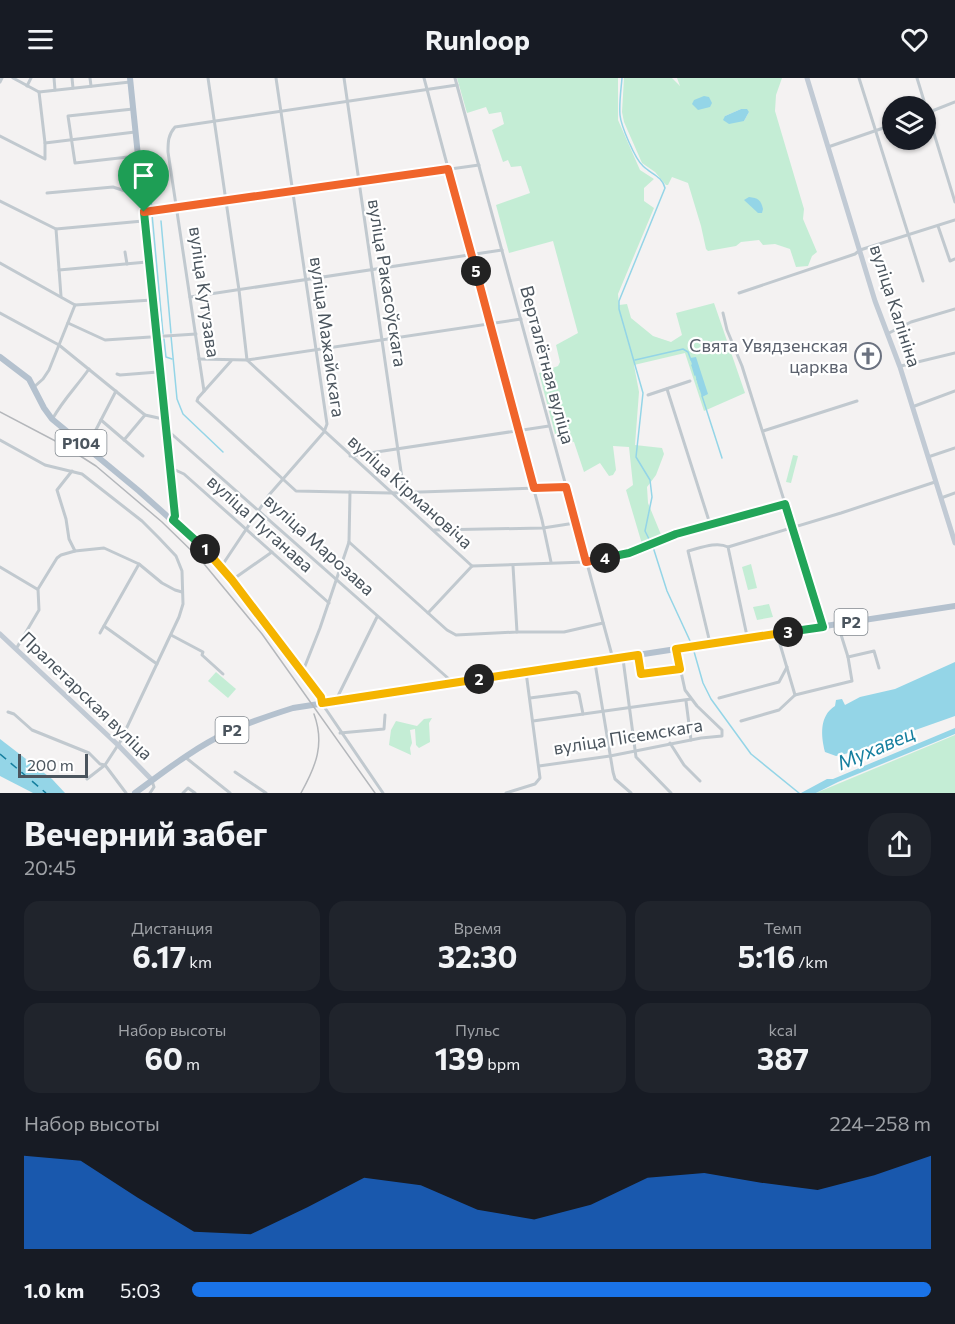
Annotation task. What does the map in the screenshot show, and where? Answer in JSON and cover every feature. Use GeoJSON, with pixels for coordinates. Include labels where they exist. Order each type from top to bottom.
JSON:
{"type":"FeatureCollection","features":[{"type":"Feature","properties":{"kind":"main road"},"geometry":{"type":"LineString","coordinates":[[130,80],[175,516],[173,520]]}},
{"type":"Feature","properties":{"kind":"main road","name":"Р104"},"geometry":{"type":"LineString","coordinates":[[0,357],[25,375],[52,419],[206,550],[232,580],[321,697],[322,703]]}},
{"type":"Feature","properties":{"kind":"main road","name":"Р2"},"geometry":{"type":"LineString","coordinates":[[135,793],[220,735],[293,708],[955,606]]}},
{"type":"Feature","properties":{"kind":"street"},"geometry":{"type":"LineString","coordinates":[[0,82],[2,78]]}},
{"type":"Feature","properties":{"kind":"street"},"geometry":{"type":"LineString","coordinates":[[13,78],[39,92],[130,80]]}},
{"type":"Feature","properties":{"kind":"street"},"geometry":{"type":"LineString","coordinates":[[27,86],[31,78]]}},
{"type":"Feature","properties":{"kind":"street"},"geometry":{"type":"LineString","coordinates":[[54,78],[55,90]]}},
{"type":"Feature","properties":{"kind":"street"},"geometry":{"type":"LineString","coordinates":[[72,78],[73,88]]}},
{"type":"Feature","properties":{"kind":"street"},"geometry":{"type":"LineString","coordinates":[[90,78],[91,86]]}},
{"type":"Feature","properties":{"kind":"street"},"geometry":{"type":"LineString","coordinates":[[208,78],[247,360]]}},
{"type":"Feature","properties":{"kind":"street","name":"вуліца Мажайскага"},"geometry":{"type":"LineString","coordinates":[[221,567],[259,509],[324,432],[326,420],[276,78]]}},
{"type":"Feature","properties":{"kind":"street","name":"вуліца Ракасоўскага"},"geometry":{"type":"LineString","coordinates":[[344,78],[404,492]]}},
{"type":"Feature","properties":{"kind":"street"},"geometry":{"type":"LineString","coordinates":[[424,78],[534,488],[551,562]]}},
{"type":"Feature","properties":{"kind":"street","name":"Верталётная вуліца"},"geometry":{"type":"LineString","coordinates":[[455,78],[613,658]]}},
{"type":"Feature","properties":{"kind":"street","name":"вуліца Калініна"},"geometry":{"type":"LineString","coordinates":[[807,78],[887,334],[952,527],[955,543]]}},
{"type":"Feature","properties":{"kind":"street"},"geometry":{"type":"LineString","coordinates":[[859,78],[923,281]]}},
{"type":"Feature","properties":{"kind":"street"},"geometry":{"type":"LineString","coordinates":[[917,78],[922,96]]}},
{"type":"Feature","properties":{"kind":"street"},"geometry":{"type":"LineString","coordinates":[[214,121],[348,103],[457,85]]}},
{"type":"Feature","properties":{"kind":"street"},"geometry":{"type":"LineString","coordinates":[[0,136],[44,159],[46,156],[39,92]]}},
{"type":"Feature","properties":{"kind":"street"},"geometry":{"type":"LineString","coordinates":[[936,109],[955,102]]}},
{"type":"Feature","properties":{"kind":"street"},"geometry":{"type":"LineString","coordinates":[[133,109],[69,116],[71,140],[75,163],[138,156]]}},
{"type":"Feature","properties":{"kind":"street","name":"вуліца Кутузава"},"geometry":{"type":"LineString","coordinates":[[214,121],[175,127],[167,140],[204,391],[198,398],[198,403],[282,480]]}},
{"type":"Feature","properties":{"kind":"street"},"geometry":{"type":"LineString","coordinates":[[828,147],[882,128]]}},
{"type":"Feature","properties":{"kind":"street"},"geometry":{"type":"LineString","coordinates":[[45,143],[135,132]]}},
{"type":"Feature","properties":{"kind":"street"},"geometry":{"type":"LineString","coordinates":[[936,144],[955,202]]}},
{"type":"Feature","properties":{"kind":"street"},"geometry":{"type":"LineString","coordinates":[[144,212],[479,165]]}},
{"type":"Feature","properties":{"kind":"street"},"geometry":{"type":"LineString","coordinates":[[47,193],[113,187],[142,196]]}},
{"type":"Feature","properties":{"kind":"street"},"geometry":{"type":"LineString","coordinates":[[0,201],[56,229],[145,221]]}},
{"type":"Feature","properties":{"kind":"street"},"geometry":{"type":"LineString","coordinates":[[739,293],[855,254],[860,250],[955,220]]}},
{"type":"Feature","properties":{"kind":"street"},"geometry":{"type":"LineString","coordinates":[[938,226],[950,261],[955,259]]}},
{"type":"Feature","properties":{"kind":"street"},"geometry":{"type":"LineString","coordinates":[[56,229],[61,297]]}},
{"type":"Feature","properties":{"kind":"street"},"geometry":{"type":"LineString","coordinates":[[190,297],[502,250]]}},
{"type":"Feature","properties":{"kind":"street"},"geometry":{"type":"LineString","coordinates":[[125,252],[127,264]]}},
{"type":"Feature","properties":{"kind":"street"},"geometry":{"type":"LineString","coordinates":[[59,270],[148,262]]}},
{"type":"Feature","properties":{"kind":"street"},"geometry":{"type":"LineString","coordinates":[[0,263],[75,305],[152,300]]}},
{"type":"Feature","properties":{"kind":"street"},"geometry":{"type":"LineString","coordinates":[[34,387],[43,380],[49,370],[75,305]]}},
{"type":"Feature","properties":{"kind":"street"},"geometry":{"type":"LineString","coordinates":[[887,334],[911,322],[955,309]]}},
{"type":"Feature","properties":{"kind":"street"},"geometry":{"type":"LineString","coordinates":[[0,313],[59,345],[146,415],[165,419]]}},
{"type":"Feature","properties":{"kind":"street"},"geometry":{"type":"LineString","coordinates":[[723,313],[763,431],[823,627]]}},
{"type":"Feature","properties":{"kind":"street"},"geometry":{"type":"LineString","coordinates":[[199,359],[247,360],[521,319]]}},
{"type":"Feature","properties":{"kind":"street"},"geometry":{"type":"LineString","coordinates":[[68,323],[105,340],[196,334]]}},
{"type":"Feature","properties":{"kind":"street"},"geometry":{"type":"LineString","coordinates":[[900,367],[955,353]]}},
{"type":"Feature","properties":{"kind":"street","name":"вуліца Кірмановіча"},"geometry":{"type":"LineString","coordinates":[[247,360],[471,566],[586,562],[629,553],[676,534],[785,504]]}},
{"type":"Feature","properties":{"kind":"street"},"geometry":{"type":"LineString","coordinates":[[204,391],[231,361]]}},
{"type":"Feature","properties":{"kind":"street"},"geometry":{"type":"LineString","coordinates":[[52,419],[64,399],[69,396],[89,369]]}},
{"type":"Feature","properties":{"kind":"street"},"geometry":{"type":"LineString","coordinates":[[117,374],[160,371]]}},
{"type":"Feature","properties":{"kind":"street"},"geometry":{"type":"LineString","coordinates":[[648,395],[690,381]]}},
{"type":"Feature","properties":{"kind":"street"},"geometry":{"type":"LineString","coordinates":[[667,388],[710,524]]}},
{"type":"Feature","properties":{"kind":"street"},"geometry":{"type":"LineString","coordinates":[[87,447],[116,391]]}},
{"type":"Feature","properties":{"kind":"street"},"geometry":{"type":"LineString","coordinates":[[912,407],[955,391]]}},
{"type":"Feature","properties":{"kind":"street"},"geometry":{"type":"LineString","coordinates":[[763,431],[857,401]]}},
{"type":"Feature","properties":{"kind":"street"},"geometry":{"type":"LineString","coordinates":[[124,440],[146,415]]}},
{"type":"Feature","properties":{"kind":"street"},"geometry":{"type":"LineString","coordinates":[[101,420],[143,456]]}},
{"type":"Feature","properties":{"kind":"street"},"geometry":{"type":"LineString","coordinates":[[350,456],[549,426]]}},
{"type":"Feature","properties":{"kind":"street","name":"вуліца Марозава"},"geometry":{"type":"LineString","coordinates":[[166,429],[259,509],[451,683]]}},
{"type":"Feature","properties":{"kind":"street"},"geometry":{"type":"LineString","coordinates":[[0,440],[45,465],[82,474],[142,521],[176,556],[182,571],[183,604],[171,635],[118,745],[105,765],[87,779]]}},
{"type":"Feature","properties":{"kind":"street"},"geometry":{"type":"LineString","coordinates":[[928,457],[955,448]]}},
{"type":"Feature","properties":{"kind":"street","name":"вуліца Пуганава"},"geometry":{"type":"LineString","coordinates":[[170,468],[184,474],[329,603]]}},
{"type":"Feature","properties":{"kind":"street"},"geometry":{"type":"LineString","coordinates":[[72,470],[57,490],[66,519],[69,539],[75,551]]}},
{"type":"Feature","properties":{"kind":"street"},"geometry":{"type":"LineString","coordinates":[[282,480],[296,491],[390,493],[566,487]]}},
{"type":"Feature","properties":{"kind":"street"},"geometry":{"type":"LineString","coordinates":[[710,644],[688,551],[721,544],[728,548],[936,481]]}},
{"type":"Feature","properties":{"kind":"street"},"geometry":{"type":"LineString","coordinates":[[302,672],[329,603],[349,542],[350,492]]}},
{"type":"Feature","properties":{"kind":"street"},"geometry":{"type":"LineString","coordinates":[[941,498],[955,493]]}},
{"type":"Feature","properties":{"kind":"street"},"geometry":{"type":"LineString","coordinates":[[432,530],[543,528],[575,523]]}},
{"type":"Feature","properties":{"kind":"street"},"geometry":{"type":"LineString","coordinates":[[349,542],[451,634],[564,632],[603,623]]}},
{"type":"Feature","properties":{"kind":"street"},"geometry":{"type":"LineString","coordinates":[[16,649],[39,610],[38,589],[61,555],[104,548],[139,564],[162,582],[182,592]]}},
{"type":"Feature","properties":{"kind":"street"},"geometry":{"type":"LineString","coordinates":[[728,548],[747,638]]}},
{"type":"Feature","properties":{"kind":"street"},"geometry":{"type":"LineString","coordinates":[[232,580],[272,552]]}},
{"type":"Feature","properties":{"kind":"street"},"geometry":{"type":"LineString","coordinates":[[100,633],[139,564]]}},
{"type":"Feature","properties":{"kind":"street"},"geometry":{"type":"LineString","coordinates":[[428,614],[471,566]]}},
{"type":"Feature","properties":{"kind":"street"},"geometry":{"type":"LineString","coordinates":[[513,566],[517,632]]}},
{"type":"Feature","properties":{"kind":"street"},"geometry":{"type":"LineString","coordinates":[[0,567],[38,589]]}},
{"type":"Feature","properties":{"kind":"street"},"geometry":{"type":"LineString","coordinates":[[335,701],[378,617]]}},
{"type":"Feature","properties":{"kind":"street"},"geometry":{"type":"LineString","coordinates":[[741,721],[779,710],[795,695],[852,681],[848,657],[838,624]]}},
{"type":"Feature","properties":{"kind":"street"},"geometry":{"type":"LineString","coordinates":[[104,626],[158,663]]}},
{"type":"Feature","properties":{"kind":"street","name":"Пралетарская вуліца"},"geometry":{"type":"LineString","coordinates":[[0,633],[152,780]]}},
{"type":"Feature","properties":{"kind":"street"},"geometry":{"type":"LineString","coordinates":[[777,634],[795,695]]}},
{"type":"Feature","properties":{"kind":"street"},"geometry":{"type":"LineString","coordinates":[[171,635],[203,652],[202,655],[223,674]]}},
{"type":"Feature","properties":{"kind":"street"},"geometry":{"type":"LineString","coordinates":[[676,649],[688,700],[691,740]]}},
{"type":"Feature","properties":{"kind":"street"},"geometry":{"type":"LineString","coordinates":[[848,657],[874,651],[879,668]]}},
{"type":"Feature","properties":{"kind":"street"},"geometry":{"type":"LineString","coordinates":[[638,655],[641,674],[680,669]]}},
{"type":"Feature","properties":{"kind":"street"},"geometry":{"type":"LineString","coordinates":[[623,657],[635,751],[639,762],[671,793]]}},
{"type":"Feature","properties":{"kind":"street"},"geometry":{"type":"LineString","coordinates":[[595,661],[615,778],[631,793]]}},
{"type":"Feature","properties":{"kind":"street"},"geometry":{"type":"LineString","coordinates":[[719,698],[779,682],[787,667]]}},
{"type":"Feature","properties":{"kind":"street"},"geometry":{"type":"LineString","coordinates":[[506,793],[537,782],[540,778],[526,672]]}},
{"type":"Feature","properties":{"kind":"street"},"geometry":{"type":"LineString","coordinates":[[530,698],[576,692],[579,694],[583,714]]}},
{"type":"Feature","properties":{"kind":"street"},"geometry":{"type":"LineString","coordinates":[[532,721],[688,700]]}},
{"type":"Feature","properties":{"kind":"street","name":"вуліца Пісемскага"},"geometry":{"type":"LineString","coordinates":[[539,766],[722,736],[722,730],[688,700]]}},
{"type":"Feature","properties":{"kind":"street"},"geometry":{"type":"LineString","coordinates":[[322,703],[324,710],[383,793]]}},
{"type":"Feature","properties":{"kind":"street"},"geometry":{"type":"LineString","coordinates":[[8,712],[14,714],[32,730],[89,753],[100,764],[105,765],[126,793]]}},
{"type":"Feature","properties":{"kind":"street"},"geometry":{"type":"LineString","coordinates":[[340,733],[384,729],[386,727],[385,715]]}},
{"type":"Feature","properties":{"kind":"street"},"geometry":{"type":"LineString","coordinates":[[670,743],[684,765],[700,781]]}},
{"type":"Feature","properties":{"kind":"street"},"geometry":{"type":"LineString","coordinates":[[185,757],[230,793]]}},
{"type":"Feature","properties":{"kind":"street"},"geometry":{"type":"LineString","coordinates":[[235,772],[266,793]]}},
{"type":"Feature","properties":{"kind":"street"},"geometry":{"type":"LineString","coordinates":[[150,793],[154,787],[152,780]]}},
{"type":"Feature","properties":{"kind":"street"},"geometry":{"type":"LineString","coordinates":[[183,793],[188,788],[195,793]]}},
{"type":"Feature","properties":{"kind":"green space"},"geometry":{"type":"Polygon","coordinates":[[[457,78],[618,78],[618,120],[640,170],[654,179],[644,188],[644,201],[654,208],[618,294],[619,305],[627,304],[631,318],[653,336],[671,342],[682,335],[676,313],[714,303],[745,393],[704,411],[685,353],[634,365],[639,392],[635,445],[662,448],[664,454],[656,475],[647,487],[648,503],[662,537],[642,544],[626,490],[633,485],[629,447],[613,446],[616,470],[613,475],[609,476],[600,463],[584,472],[574,442],[566,440],[561,433],[555,434],[539,373],[558,366],[560,362],[556,345],[578,333],[553,241],[509,253],[496,205],[530,193],[521,166],[511,167],[508,160],[503,162],[492,130],[504,124],[501,112],[489,114],[486,107],[467,113],[457,78]]]}},
{"type":"Feature","properties":{"kind":"green space"},"geometry":{"type":"Polygon","coordinates":[[[624,78],[672,78],[680,86],[677,78],[782,78],[776,95],[775,111],[804,209],[803,219],[817,252],[812,256],[808,266],[796,267],[790,249],[775,244],[763,245],[759,240],[741,242],[736,246],[708,251],[688,183],[672,177],[666,185],[655,172],[642,163],[622,112],[624,78]],[[741,109],[725,116],[744,121],[749,112],[741,109]]]}},
{"type":"Feature","properties":{"kind":"green space"},"geometry":{"type":"Polygon","coordinates":[[[793,455],[798,456],[791,483],[786,482],[793,455]]]}},
{"type":"Feature","properties":{"kind":"green space"},"geometry":{"type":"Polygon","coordinates":[[[751,564],[757,588],[748,590],[742,567],[751,564]]]}},
{"type":"Feature","properties":{"kind":"green space"},"geometry":{"type":"Polygon","coordinates":[[[769,604],[773,617],[757,620],[753,607],[769,604]]]}},
{"type":"Feature","properties":{"kind":"green space"},"geometry":{"type":"Polygon","coordinates":[[[216,672],[236,689],[228,698],[208,681],[216,672]]]}},
{"type":"Feature","properties":{"kind":"green space"},"geometry":{"type":"Polygon","coordinates":[[[432,718],[429,723],[430,742],[419,748],[416,745],[415,729],[410,730],[411,755],[389,745],[391,730],[396,721],[417,726],[424,719],[432,718]]]}},
{"type":"Feature","properties":{"kind":"green space"},"geometry":{"type":"Polygon","coordinates":[[[955,735],[955,793],[816,793],[955,735]]]}},
{"type":"Feature","properties":{"kind":"water"},"geometry":{"type":"Polygon","coordinates":[[[704,96],[709,97],[712,103],[710,107],[698,110],[692,104],[694,100],[704,96]]]}},
{"type":"Feature","properties":{"kind":"water"},"geometry":{"type":"Polygon","coordinates":[[[741,109],[747,109],[749,112],[744,121],[729,124],[723,120],[725,116],[741,109]]]}},
{"type":"Feature","properties":{"kind":"water"},"geometry":{"type":"Polygon","coordinates":[[[749,197],[760,202],[762,213],[758,213],[744,200],[749,197]]]}},
{"type":"Feature","properties":{"kind":"water"},"geometry":{"type":"Polygon","coordinates":[[[696,357],[708,394],[702,397],[690,358],[696,357]]]}},
{"type":"Feature","properties":{"kind":"water"},"geometry":{"type":"Polygon","coordinates":[[[955,662],[955,716],[853,752],[836,756],[825,752],[822,727],[826,715],[835,706],[836,700],[842,699],[845,705],[860,697],[895,689],[955,662]]]}},
{"type":"Feature","properties":{"kind":"water"},"geometry":{"type":"Polygon","coordinates":[[[955,728],[955,734],[816,793],[801,793],[827,779],[833,779],[955,728]]]}},
{"type":"Feature","properties":{"kind":"water"},"geometry":{"type":"Polygon","coordinates":[[[0,739],[52,779],[65,793],[33,793],[0,776],[0,739]]]}},
{"type":"Feature","properties":{"kind":"waterway"},"geometry":{"type":"LineString","coordinates":[[622,78],[620,115],[632,150],[646,169],[659,178],[665,188],[619,301],[619,309],[643,393],[636,457],[650,480],[652,497],[645,531],[651,543]]}},
{"type":"Feature","properties":{"kind":"waterway"},"geometry":{"type":"LineString","coordinates":[[145,153],[152,208]]}},
{"type":"Feature","properties":{"kind":"waterway"},"geometry":{"type":"LineString","coordinates":[[152,214],[163,334]]}},
{"type":"Feature","properties":{"kind":"waterway"},"geometry":{"type":"LineString","coordinates":[[161,221],[171,333]]}},
{"type":"Feature","properties":{"kind":"waterway"},"geometry":{"type":"LineString","coordinates":[[171,336],[177,399],[183,414],[223,452]]}},
{"type":"Feature","properties":{"kind":"waterway"},"geometry":{"type":"LineString","coordinates":[[164,339],[166,357],[172,359]]}},
{"type":"Feature","properties":{"kind":"waterway"},"geometry":{"type":"LineString","coordinates":[[635,360],[683,349],[688,352],[691,360]]}},
{"type":"Feature","properties":{"kind":"waterway"},"geometry":{"type":"LineString","coordinates":[[692,365],[695,375]]}},
{"type":"Feature","properties":{"kind":"waterway"},"geometry":{"type":"LineString","coordinates":[[697,379],[700,389]]}},
{"type":"Feature","properties":{"kind":"waterway"},"geometry":{"type":"LineString","coordinates":[[702,396],[722,458]]}},
{"type":"Feature","properties":{"kind":"waterway"},"geometry":{"type":"LineString","coordinates":[[653,547],[667,591],[691,643]]}},
{"type":"Feature","properties":{"kind":"waterway"},"geometry":{"type":"LineString","coordinates":[[693,648],[703,683],[711,699],[751,754],[799,793]]}},
{"type":"Feature","properties":{"kind":"ferry route"},"geometry":{"type":"LineString","coordinates":[[0,754],[46,793]]}},
{"type":"Feature","properties":{"kind":"railway"},"geometry":{"type":"LineString","coordinates":[[0,412],[63,445],[96,466],[162,522],[200,559],[262,634],[375,793]]}},
{"type":"Feature","properties":{"kind":"railway"},"geometry":{"type":"LineString","coordinates":[[301,793],[315,764],[319,745],[314,714]]}},
{"type":"Feature","properties":{"kind":"place","name":"Свята Увядзенская царква"},"geometry":{"type":"Point","coordinates":[868,356]}},
{"type":"Feature","properties":{"kind":"route"},"geometry":{"type":"LineString","coordinates":[[448,169],[534,488],[566,487],[586,562],[629,553],[676,534],[785,504],[823,627],[676,649],[680,669],[641,674],[638,655],[322,703],[321,697],[213,556],[173,520],[175,516],[144,212],[448,169]]}},
{"type":"Feature","properties":{"kind":"water label","name":"Мухавец"},"geometry":{"type":"Point","coordinates":[876,748]}}]}
